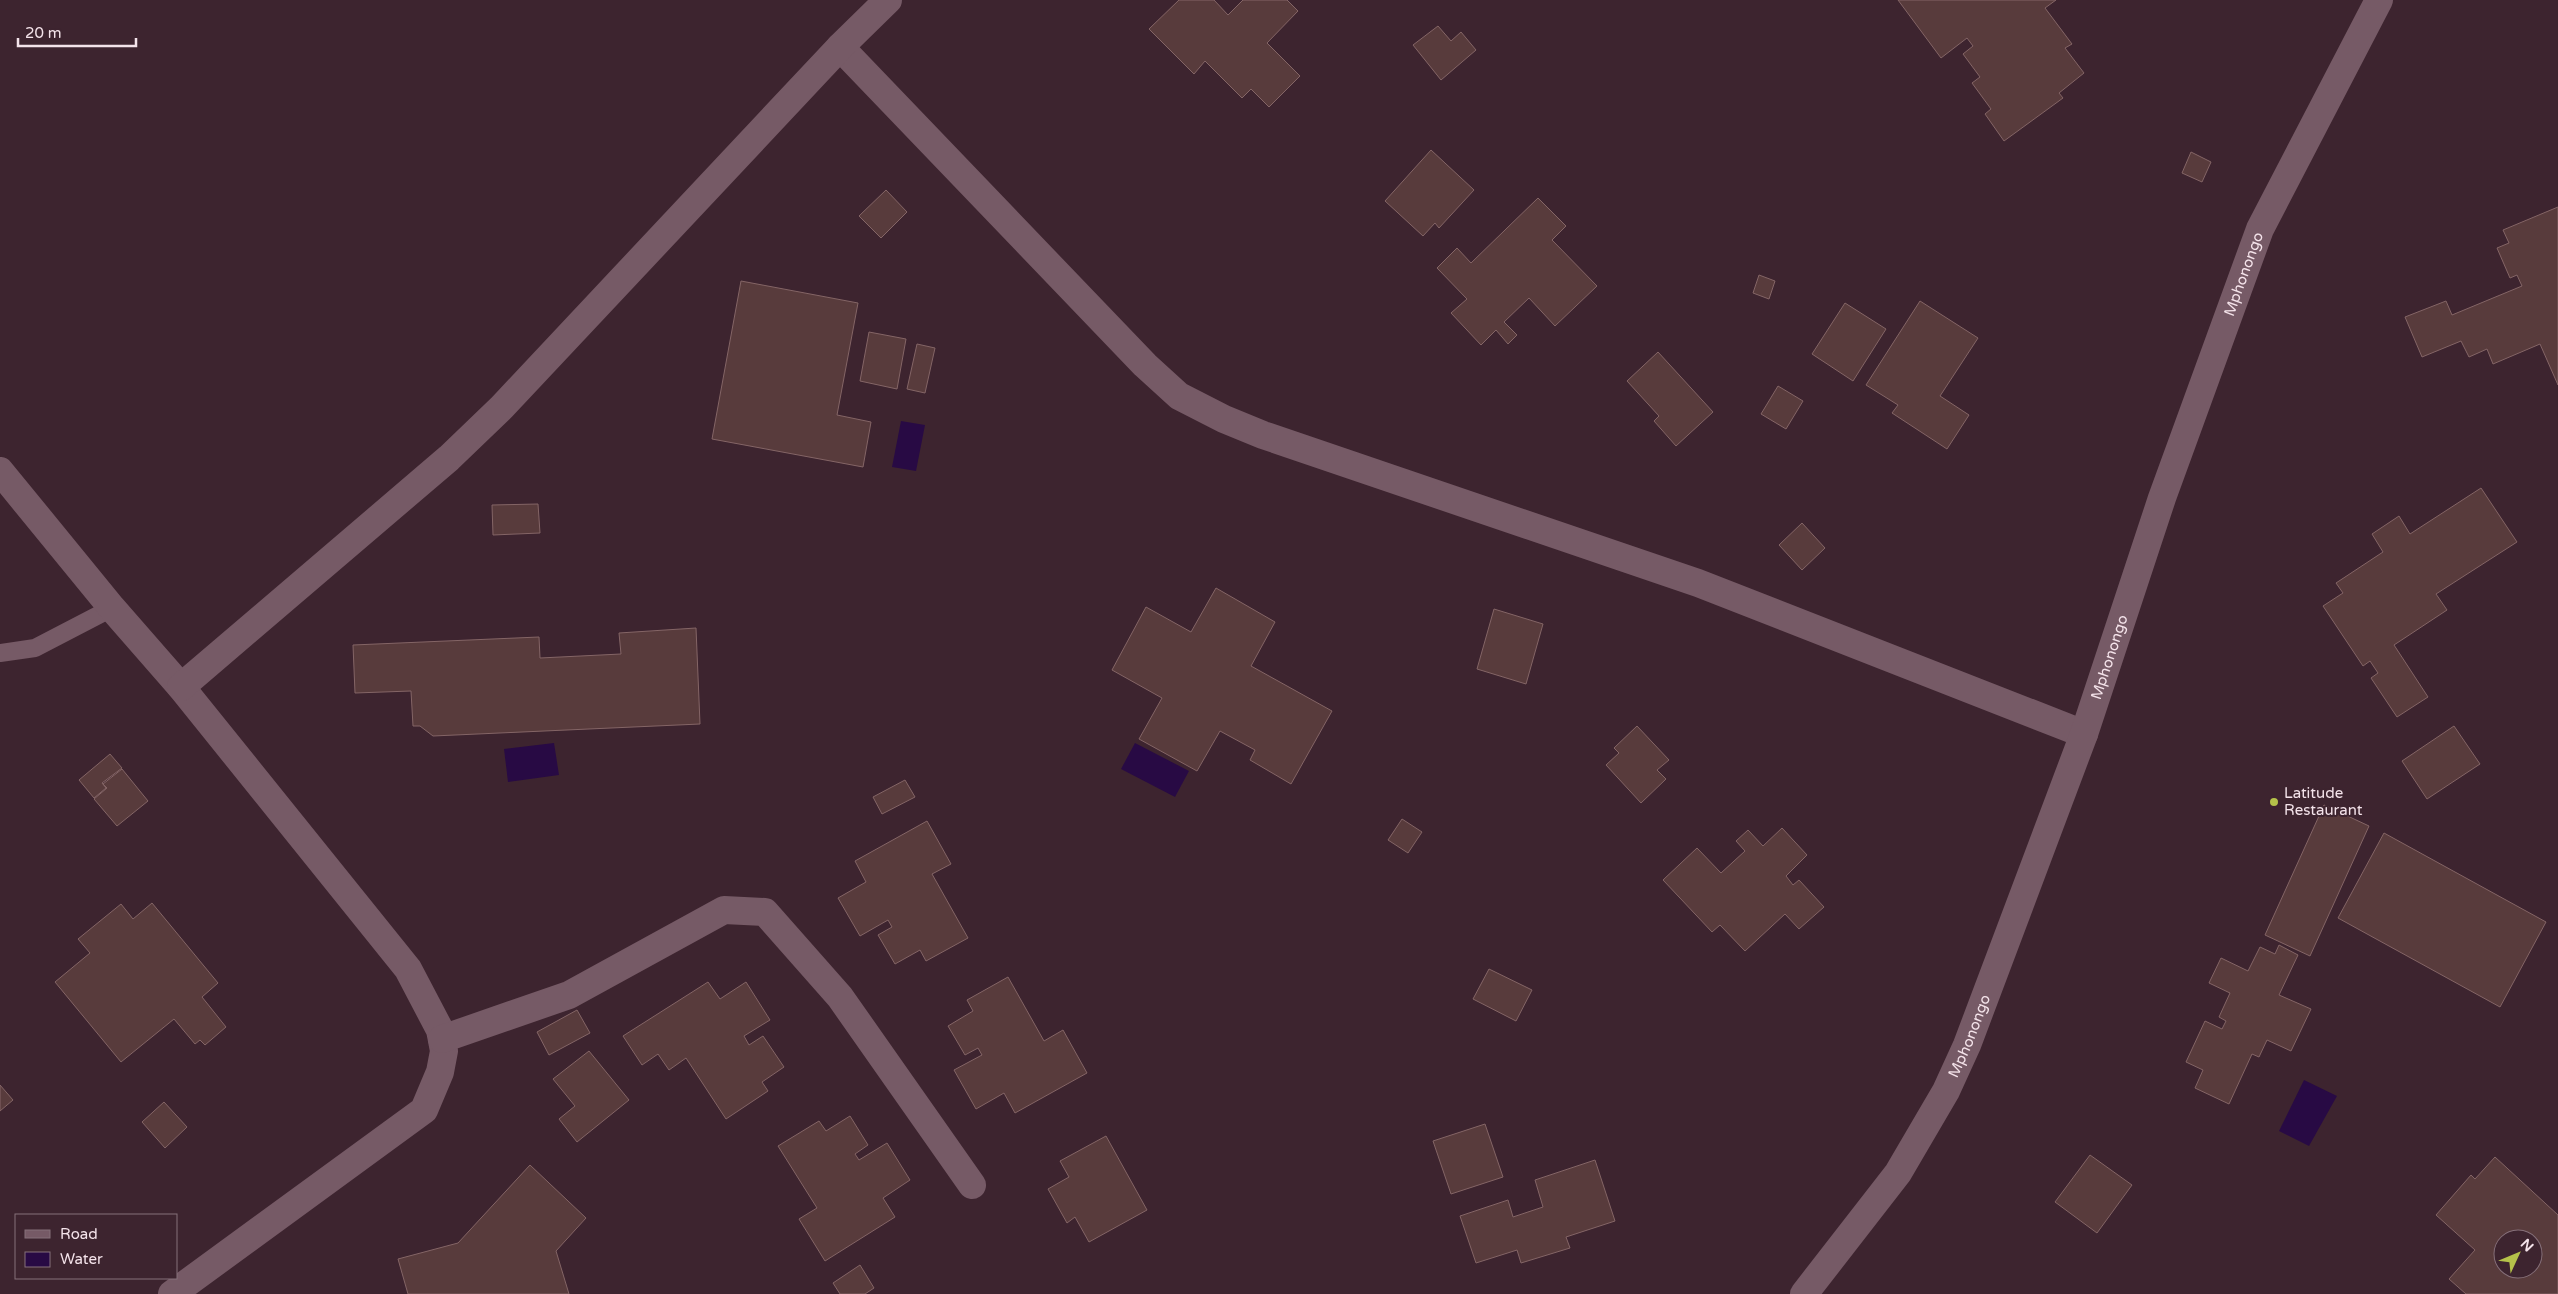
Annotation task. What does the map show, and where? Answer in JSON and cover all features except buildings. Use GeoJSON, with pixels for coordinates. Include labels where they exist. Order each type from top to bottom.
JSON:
{"type":"FeatureCollection","features":[{"type":"Feature","properties":{"kind":"street"},"geometry":{"type":"LineString","coordinates":[[181,688],[449,458],[502,407],[840,47],[888,0]]}},
{"type":"Feature","properties":{"kind":"street","name":"Mphonongo"},"geometry":{"type":"LineString","coordinates":[[1804,1294],[1898,1173],[1946,1092],[1967,1045],[2084,734],[2162,498],[2260,229],[2379,0]]}},
{"type":"Feature","properties":{"kind":"street"},"geometry":{"type":"LineString","coordinates":[[840,47],[1145,365],[1179,396],[1224,419],[1263,435],[1698,583],[2084,734]]}},
{"type":"Feature","properties":{"kind":"street"},"geometry":{"type":"LineString","coordinates":[[0,470],[112,608],[181,688],[408,969],[440,1030],[444,1051],[440,1072],[424,1110],[172,1294]]}},
{"type":"Feature","properties":{"kind":"street"},"geometry":{"type":"LineString","coordinates":[[442,1040],[569,995],[724,910],[765,912],[840,997],[972,1185]]}},
{"type":"Feature","properties":{"kind":"lane"},"geometry":{"type":"LineString","coordinates":[[0,653],[35,648],[112,608]]}},
{"type":"Feature","properties":{"kind":"water"},"geometry":{"type":"Polygon","coordinates":[[[901,421],[925,425],[916,471],[892,467],[901,421]]]}},
{"type":"Feature","properties":{"kind":"water"},"geometry":{"type":"Polygon","coordinates":[[[554,743],[559,775],[508,782],[504,749],[554,743]]]}},
{"type":"Feature","properties":{"kind":"water"},"geometry":{"type":"Polygon","coordinates":[[[1135,743],[1189,771],[1175,797],[1121,769],[1135,743]]]}},
{"type":"Feature","properties":{"kind":"water"},"geometry":{"type":"Polygon","coordinates":[[[2304,1080],[2337,1096],[2309,1146],[2279,1131],[2304,1080]]]}},
{"type":"Feature","properties":{"kind":"place","name":"Latitude Restaurant"},"geometry":{"type":"Point","coordinates":[2274,802]}}]}
